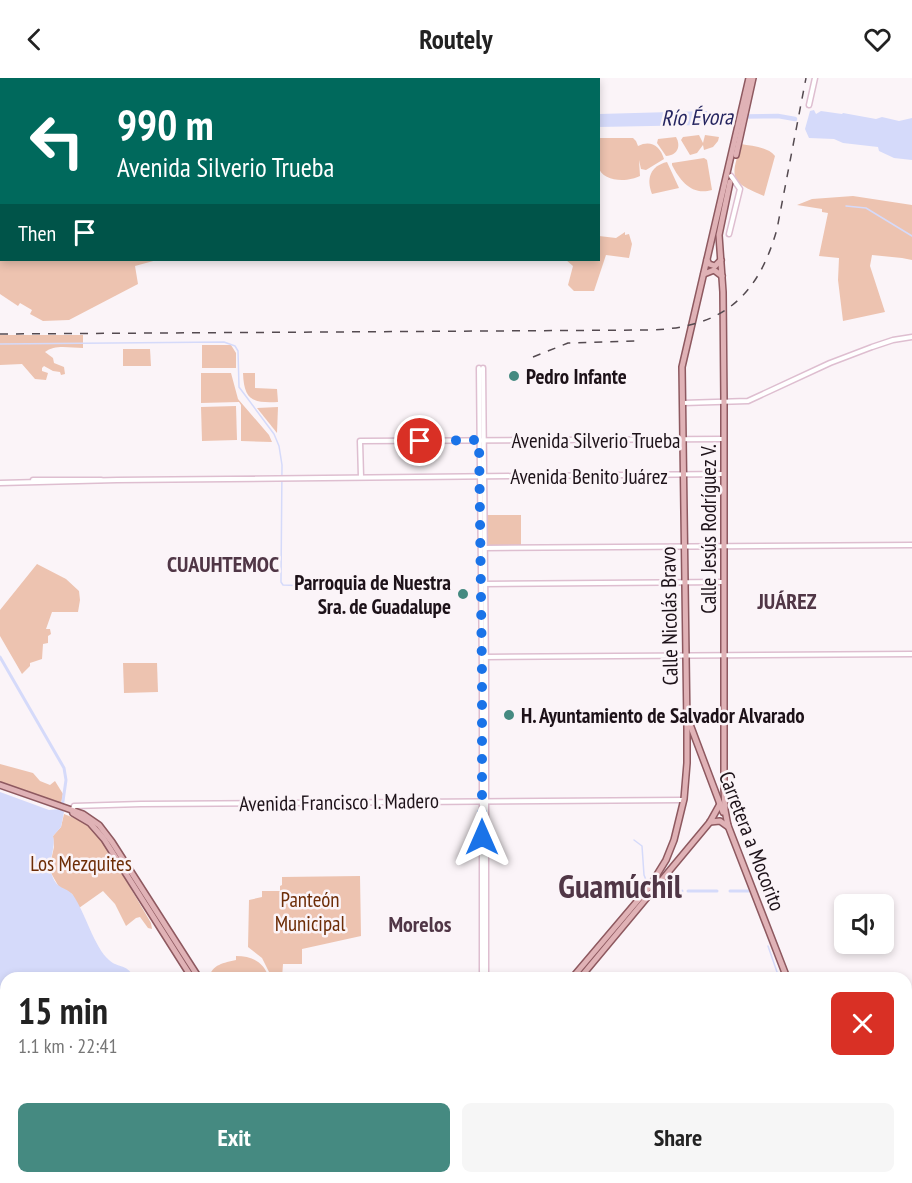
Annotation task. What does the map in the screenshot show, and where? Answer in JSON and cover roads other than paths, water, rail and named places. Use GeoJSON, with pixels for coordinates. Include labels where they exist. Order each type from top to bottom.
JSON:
{"type":"FeatureCollection","features":[{"type":"Feature","properties":{"kind":"main road"},"geometry":{"type":"LineString","coordinates":[[726,188],[731,176],[751,78]]}},
{"type":"Feature","properties":{"kind":"main road"},"geometry":{"type":"LineString","coordinates":[[726,188],[748,93]]}},
{"type":"Feature","properties":{"kind":"main road","name":"Calle Jesús Rodríguez V."},"geometry":{"type":"LineString","coordinates":[[726,188],[719,231],[723,277],[725,474],[724,788],[729,827]]}},
{"type":"Feature","properties":{"kind":"main road","name":"Calle Nicolás Bravo"},"geometry":{"type":"LineString","coordinates":[[577,972],[650,886],[666,860],[674,840],[683,800],[687,763],[687,715],[682,367],[726,188]]}},
{"type":"Feature","properties":{"kind":"main road"},"geometry":{"type":"LineString","coordinates":[[707,260],[714,266],[719,264],[721,259]]}},
{"type":"Feature","properties":{"kind":"main road"},"geometry":{"type":"LineString","coordinates":[[704,274],[716,271],[723,277]]}},
{"type":"Feature","properties":{"kind":"main road","name":"Carretera a Mocorito"},"geometry":{"type":"LineString","coordinates":[[687,715],[785,972]]}},
{"type":"Feature","properties":{"kind":"main road"},"geometry":{"type":"LineString","coordinates":[[0,785],[72,810],[85,819],[126,869],[195,972]]}},
{"type":"Feature","properties":{"kind":"main road"},"geometry":{"type":"LineString","coordinates":[[584,972],[710,822],[720,804],[724,788]]}},
{"type":"Feature","properties":{"kind":"main road"},"geometry":{"type":"LineString","coordinates":[[710,822],[722,821],[729,827]]}},
{"type":"Feature","properties":{"kind":"main road"},"geometry":{"type":"LineString","coordinates":[[674,840],[676,848],[683,851],[687,849]]}},
{"type":"Feature","properties":{"kind":"main road"},"geometry":{"type":"LineString","coordinates":[[126,869],[188,972]]}},
{"type":"Feature","properties":{"kind":"street"},"geometry":{"type":"LineString","coordinates":[[809,105],[815,78]]}},
{"type":"Feature","properties":{"kind":"street"},"geometry":{"type":"LineString","coordinates":[[729,234],[740,189],[731,176]]}},
{"type":"Feature","properties":{"kind":"street"},"geometry":{"type":"LineString","coordinates":[[682,403],[748,401],[830,363],[893,340],[912,337]]}},
{"type":"Feature","properties":{"kind":"street"},"geometry":{"type":"LineString","coordinates":[[481,368],[484,972]]}},
{"type":"Feature","properties":{"kind":"street","name":"Avenida Silverio Trueba"},"geometry":{"type":"LineString","coordinates":[[361,477],[360,441],[724,439]]}},
{"type":"Feature","properties":{"kind":"street","name":"Avenida Benito Juárez"},"geometry":{"type":"LineString","coordinates":[[0,482],[97,479],[725,474]]}},
{"type":"Feature","properties":{"kind":"street"},"geometry":{"type":"LineString","coordinates":[[483,548],[912,545]]}},
{"type":"Feature","properties":{"kind":"street"},"geometry":{"type":"LineString","coordinates":[[483,584],[725,582]]}},
{"type":"Feature","properties":{"kind":"street"},"geometry":{"type":"LineString","coordinates":[[484,657],[912,654]]}},
{"type":"Feature","properties":{"kind":"street","name":"Avenida Francisco I. Madero"},"geometry":{"type":"LineString","coordinates":[[72,810],[74,806],[132,804],[683,800]]}},
{"type":"Feature","properties":{"kind":"water"},"geometry":{"type":"Polygon","coordinates":[[[814,110],[816,114],[821,111],[876,119],[882,117],[899,121],[912,118],[912,160],[894,158],[879,151],[878,147],[843,143],[834,139],[809,138],[805,129],[810,111],[814,110]]]}},
{"type":"Feature","properties":{"kind":"water","name":"Río Évora"},"geometry":{"type":"Polygon","coordinates":[[[707,111],[708,121],[703,125],[600,127],[600,114],[707,111]]]}},
{"type":"Feature","properties":{"kind":"water"},"geometry":{"type":"Polygon","coordinates":[[[0,792],[49,810],[60,809],[64,812],[61,827],[53,836],[54,845],[50,868],[53,878],[58,885],[73,895],[104,954],[113,963],[130,972],[0,972],[0,792]]]}},
{"type":"Feature","properties":{"kind":"waterway","name":"Río Évora"},"geometry":{"type":"LineString","coordinates":[[702,117],[778,116],[795,119]]}},
{"type":"Feature","properties":{"kind":"waterway"},"geometry":{"type":"LineString","coordinates":[[846,206],[866,208],[912,236]]}},
{"type":"Feature","properties":{"kind":"waterway"},"geometry":{"type":"LineString","coordinates":[[0,344],[224,342],[235,346],[238,351],[239,387],[274,434],[279,446],[282,465],[281,582],[283,585],[357,588]]}},
{"type":"Feature","properties":{"kind":"waterway"},"geometry":{"type":"LineString","coordinates":[[0,657],[64,768],[66,780],[62,808]]}},
{"type":"Feature","properties":{"kind":"waterway"},"geometry":{"type":"LineString","coordinates":[[634,840],[642,846],[644,875],[648,885]]}},
{"type":"Feature","properties":{"kind":"waterway"},"geometry":{"type":"LineString","coordinates":[[659,892],[682,891]]}},
{"type":"Feature","properties":{"kind":"waterway"},"geometry":{"type":"LineString","coordinates":[[688,891],[717,891]]}},
{"type":"Feature","properties":{"kind":"waterway"},"geometry":{"type":"LineString","coordinates":[[730,891],[748,891]]}},
{"type":"Feature","properties":{"kind":"waterway"},"geometry":{"type":"LineString","coordinates":[[768,946],[777,972]]}},
{"type":"Feature","properties":{"kind":"railway"},"geometry":{"type":"LineString","coordinates":[[0,334],[650,330],[698,323],[717,315],[733,304],[747,290],[769,253],[777,229],[806,78]]}},
{"type":"Feature","properties":{"kind":"railway"},"geometry":{"type":"LineString","coordinates":[[533,357],[568,343],[637,341]]}},
{"type":"Feature","properties":{"kind":"place","name":"Pedro Infante"},"geometry":{"type":"Point","coordinates":[514,376]}},
{"type":"Feature","properties":{"kind":"place","name":"Parroquia de Nuestra Sra. de Guadalupe"},"geometry":{"type":"Point","coordinates":[463,594]}},
{"type":"Feature","properties":{"kind":"place","name":"H. Ayuntamiento de Salvador Alvarado"},"geometry":{"type":"Point","coordinates":[509,715]}},
{"type":"Feature","properties":{"kind":"district","name":"CUAUHTEMOC"},"geometry":{"type":"Point","coordinates":[223,564]}},
{"type":"Feature","properties":{"kind":"district","name":"JUÁREZ"},"geometry":{"type":"Point","coordinates":[787,601]}},
{"type":"Feature","properties":{"kind":"district","name":"Guamúchil"},"geometry":{"type":"Point","coordinates":[620,885]}},
{"type":"Feature","properties":{"kind":"district","name":"Morelos"},"geometry":{"type":"Point","coordinates":[420,924]}},
{"type":"Feature","properties":{"kind":"park label","name":"Los Mezquites"},"geometry":{"type":"Point","coordinates":[81,863]}},
{"type":"Feature","properties":{"kind":"park label","name":"Panteón Municipal"},"geometry":{"type":"Point","coordinates":[310,911]}}]}
